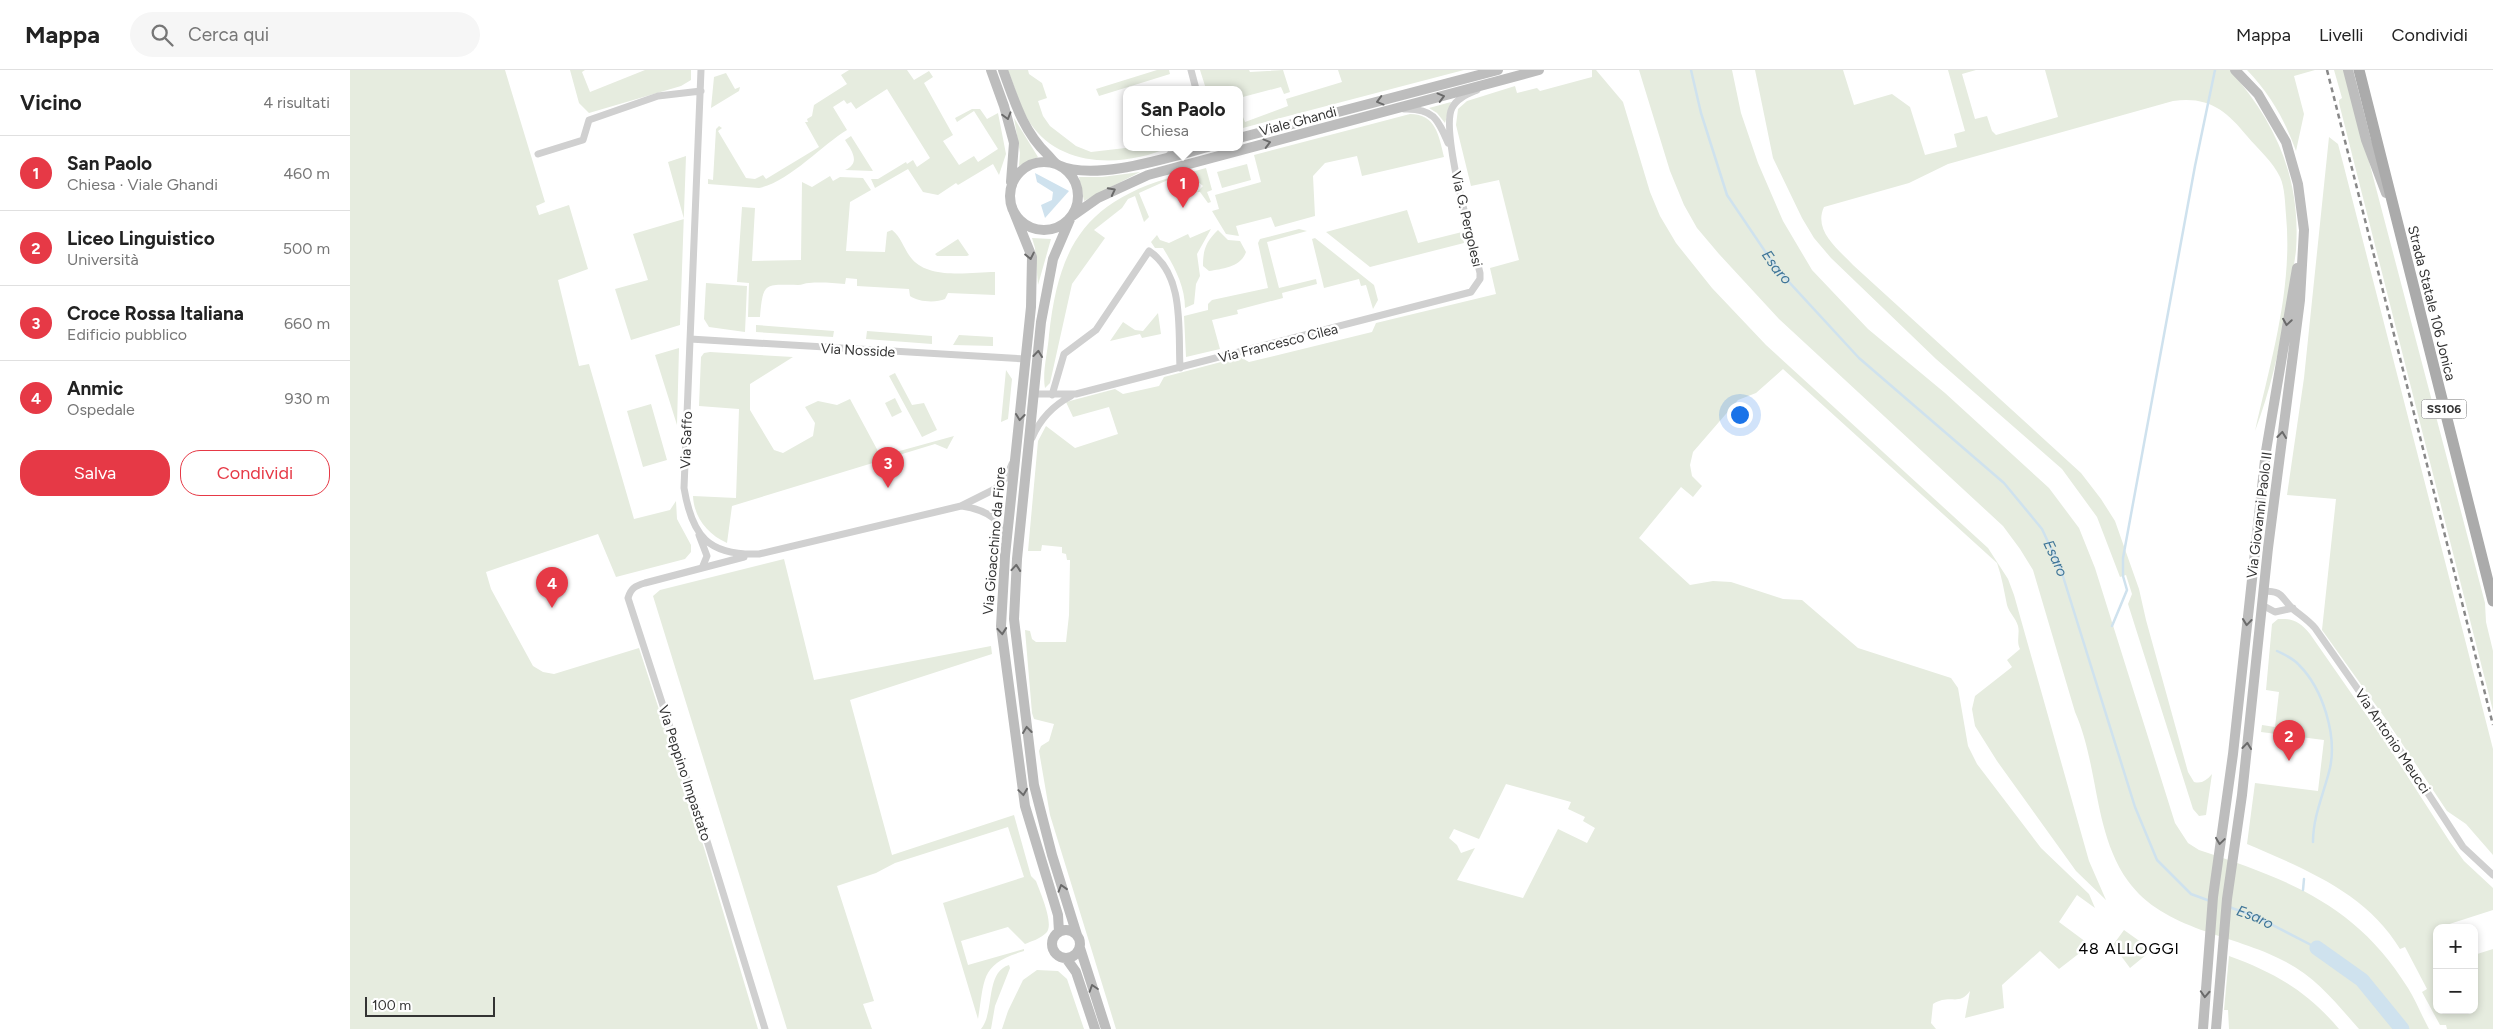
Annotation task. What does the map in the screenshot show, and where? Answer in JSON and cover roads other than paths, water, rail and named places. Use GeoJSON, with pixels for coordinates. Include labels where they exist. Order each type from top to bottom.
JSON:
{"type":"FeatureCollection","features":[{"type":"Feature","properties":{"kind":"main road","name":"Strada Statale 106 Jonica"},"geometry":{"type":"LineString","coordinates":[[2359,70],[2394,217],[2493,601]]}},
{"type":"Feature","properties":{"kind":"street","name":"Via Saffo"},"geometry":{"type":"LineString","coordinates":[[701,70],[684,488],[688,514],[698,533],[712,545],[723,550],[740,555],[759,554],[961,506],[996,489],[1006,478],[1011,468],[1016,443]]}},
{"type":"Feature","properties":{"kind":"street"},"geometry":{"type":"LineString","coordinates":[[990,70],[1004,106],[1014,144],[1010,195],[1013,210],[1019,218],[1035,229],[1055,228],[1071,217],[1076,209],[1078,192],[1071,175],[1036,143],[1026,127],[1003,70]]}},
{"type":"Feature","properties":{"kind":"street"},"geometry":{"type":"LineString","coordinates":[[1191,70],[1195,86]]}},
{"type":"Feature","properties":{"kind":"street","name":"Viale Ghandi"},"geometry":{"type":"LineString","coordinates":[[1243,137],[1497,74],[1539,70]]}},
{"type":"Feature","properties":{"kind":"street","name":"Via Giovanni Paolo II"},"geometry":{"type":"LineString","coordinates":[[2216,1029],[2221,961],[2300,300],[2304,240],[2304,218],[2298,185],[2286,142],[2258,94],[2235,70]]}},
{"type":"Feature","properties":{"kind":"street"},"geometry":{"type":"LineString","coordinates":[[2348,70],[2366,140],[2394,217]]}},
{"type":"Feature","properties":{"kind":"street"},"geometry":{"type":"LineString","coordinates":[[1452,152],[1449,126],[1452,108],[1461,98],[1497,74]]}},
{"type":"Feature","properties":{"kind":"street","name":"Viale Ghandi"},"geometry":{"type":"LineString","coordinates":[[1243,149],[1377,114],[1497,74]]}},
{"type":"Feature","properties":{"kind":"street"},"geometry":{"type":"LineString","coordinates":[[538,154],[583,140],[589,120],[658,96],[701,92]]}},
{"type":"Feature","properties":{"kind":"street"},"geometry":{"type":"LineString","coordinates":[[1377,114],[1404,109],[1427,112],[1440,124],[1452,152]]}},
{"type":"Feature","properties":{"kind":"street"},"geometry":{"type":"LineString","coordinates":[[1162,158],[1175,151]]}},
{"type":"Feature","properties":{"kind":"street"},"geometry":{"type":"LineString","coordinates":[[1010,195],[1015,180],[1026,168],[1046,162],[1105,169],[1191,151]]}},
{"type":"Feature","properties":{"kind":"street","name":"Viale Ghandi"},"geometry":{"type":"LineString","coordinates":[[1071,217],[1098,198],[1148,174],[1236,151]]}},
{"type":"Feature","properties":{"kind":"street","name":"Via G. Pergolesi"},"geometry":{"type":"LineString","coordinates":[[1452,152],[1480,273],[1477,285]]}},
{"type":"Feature","properties":{"kind":"street","name":"Via Gioacchino da Fiore"},"geometry":{"type":"LineString","coordinates":[[1013,210],[1032,257],[1031,307],[1005,556],[1001,626],[1026,806],[1058,915],[1059,932]]}},
{"type":"Feature","properties":{"kind":"street","name":"Via Gioacchino da Fiore"},"geometry":{"type":"LineString","coordinates":[[1071,217],[1053,259],[1041,322],[1015,577],[1014,619],[1038,806],[1076,935]]}},
{"type":"Feature","properties":{"kind":"street","name":"Via Giovanni Paolo II"},"geometry":{"type":"LineString","coordinates":[[2203,1029],[2213,897],[2228,792],[2274,395],[2304,240]]}},
{"type":"Feature","properties":{"kind":"street"},"geometry":{"type":"LineString","coordinates":[[1052,395],[1064,354],[1096,330],[1149,251],[1161,259],[1172,280],[1177,305],[1180,368]]}},
{"type":"Feature","properties":{"kind":"street","name":"Via Francesco Cilea"},"geometry":{"type":"LineString","coordinates":[[1076,394],[1460,296],[1471,292],[1477,285]]}},
{"type":"Feature","properties":{"kind":"street","name":"Via Nosside"},"geometry":{"type":"LineString","coordinates":[[690,339],[1026,359]]}},
{"type":"Feature","properties":{"kind":"street"},"geometry":{"type":"LineString","coordinates":[[1034,394],[1076,394]]}},
{"type":"Feature","properties":{"kind":"street"},"geometry":{"type":"LineString","coordinates":[[1030,443],[1045,415],[1057,404],[1076,394]]}},
{"type":"Feature","properties":{"kind":"street"},"geometry":{"type":"LineString","coordinates":[[961,506],[992,516],[1004,534],[1005,556]]}},
{"type":"Feature","properties":{"kind":"street"},"geometry":{"type":"LineString","coordinates":[[698,533],[706,551],[706,562],[702,568]]}},
{"type":"Feature","properties":{"kind":"street","name":"Via Peppino Impastato"},"geometry":{"type":"LineString","coordinates":[[759,554],[635,586],[630,591],[628,598],[708,844],[765,1029]]}},
{"type":"Feature","properties":{"kind":"street","name":"Via Antonio Meucci"},"geometry":{"type":"LineString","coordinates":[[2263,598],[2278,592],[2315,628],[2463,847],[2493,875]]}},
{"type":"Feature","properties":{"kind":"street"},"geometry":{"type":"LineString","coordinates":[[2250,595],[2263,598],[2275,612],[2293,608]]}},
{"type":"Feature","properties":{"kind":"street"},"geometry":{"type":"LineString","coordinates":[[1080,948],[1074,956],[1066,958],[1057,955],[1052,948],[1053,938],[1059,932],[1068,930],[1076,935],[1106,1029]]}},
{"type":"Feature","properties":{"kind":"street"},"geometry":{"type":"LineString","coordinates":[[1066,958],[1076,972],[1095,1029]]}},
{"type":"Feature","properties":{"kind":"water"},"geometry":{"type":"Polygon","coordinates":[[[1035,173],[1069,191],[1045,218],[1041,205],[1052,200],[1053,192],[1037,182],[1035,173]]]}},
{"type":"Feature","properties":{"kind":"waterway","name":"Esaro"},"geometry":{"type":"LineString","coordinates":[[1691,70],[1701,113],[1727,195],[1777,269],[1859,358],[2004,483],[2042,529],[2061,570],[2135,807],[2157,860],[2191,894],[2210,901]]}},
{"type":"Feature","properties":{"kind":"waterway"},"geometry":{"type":"LineString","coordinates":[[2112,626],[2127,590],[2123,576],[2123,558],[2195,166],[2215,70]]}},
{"type":"Feature","properties":{"kind":"waterway"},"geometry":{"type":"LineString","coordinates":[[2277,651],[2294,660],[2308,675],[2321,699],[2330,727],[2332,755],[2313,832],[2313,842]]}},
{"type":"Feature","properties":{"kind":"waterway"},"geometry":{"type":"LineString","coordinates":[[2303,890],[2304,879]]}},
{"type":"Feature","properties":{"kind":"waterway","name":"Esaro"},"geometry":{"type":"LineString","coordinates":[[2229,907],[2257,917],[2317,948]]}},
{"type":"Feature","properties":{"kind":"waterway","name":"Esaro"},"geometry":{"type":"LineString","coordinates":[[2317,948],[2362,980],[2402,1029]]}},
{"type":"Feature","properties":{"kind":"railway"},"geometry":{"type":"LineString","coordinates":[[2327,70],[2493,725]]}},
{"type":"Feature","properties":{"kind":"place","name":"San Paolo"},"geometry":{"type":"Point","coordinates":[1183,208]}},
{"type":"Feature","properties":{"kind":"place","name":"Croce Rossa Italiana"},"geometry":{"type":"Point","coordinates":[888,488]}},
{"type":"Feature","properties":{"kind":"place","name":"Anmic"},"geometry":{"type":"Point","coordinates":[552,608]}},
{"type":"Feature","properties":{"kind":"place","name":"Liceo Linguistico"},"geometry":{"type":"Point","coordinates":[2289,761]}},
{"type":"Feature","properties":{"kind":"district","name":"48 ALLOGGI"},"geometry":{"type":"Point","coordinates":[2129,948]}}]}
